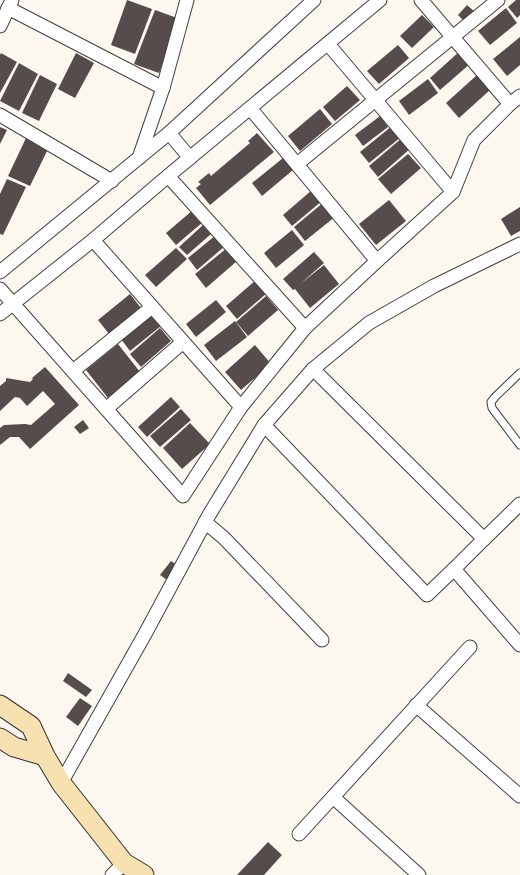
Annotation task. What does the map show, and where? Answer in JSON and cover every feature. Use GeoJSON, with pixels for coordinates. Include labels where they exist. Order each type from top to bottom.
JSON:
{"type":"FeatureCollection","features":[{"type":"Feature","properties":{"kind":"street"},"geometry":{"type":"LineString","coordinates":[[138,158],[163,88],[187,0]]}},
{"type":"Feature","properties":{"kind":"street"},"geometry":{"type":"LineString","coordinates":[[0,272],[5,261],[112,181],[169,133],[314,0]]}},
{"type":"Feature","properties":{"kind":"street"},"geometry":{"type":"LineString","coordinates":[[0,314],[93,240],[380,0]]}},
{"type":"Feature","properties":{"kind":"street"},"geometry":{"type":"LineString","coordinates":[[0,289],[183,496],[241,407],[305,328],[453,192],[474,140],[515,100],[453,37],[421,0]]}},
{"type":"Feature","properties":{"kind":"street"},"geometry":{"type":"LineString","coordinates":[[297,164],[498,0]]}},
{"type":"Feature","properties":{"kind":"street"},"geometry":{"type":"LineString","coordinates":[[0,26],[10,4],[163,88]]}},
{"type":"Feature","properties":{"kind":"street"},"geometry":{"type":"LineString","coordinates":[[328,44],[453,192]]}},
{"type":"Feature","properties":{"kind":"street"},"geometry":{"type":"LineString","coordinates":[[250,108],[377,261]]}},
{"type":"Feature","properties":{"kind":"street"},"geometry":{"type":"LineString","coordinates":[[0,115],[112,181]]}},
{"type":"Feature","properties":{"kind":"street"},"geometry":{"type":"LineString","coordinates":[[169,133],[190,158]]}},
{"type":"Feature","properties":{"kind":"street"},"geometry":{"type":"LineString","coordinates":[[168,176],[305,328]]}},
{"type":"Feature","properties":{"kind":"street"},"geometry":{"type":"LineString","coordinates":[[93,240],[241,407]]}},
{"type":"Feature","properties":{"kind":"street"},"geometry":{"type":"LineString","coordinates":[[61,783],[145,634],[205,522],[264,425],[313,369],[369,323],[434,286],[518,248]]}},
{"type":"Feature","properties":{"kind":"street"},"geometry":{"type":"LineString","coordinates":[[73,371],[152,307]]}},
{"type":"Feature","properties":{"kind":"street"},"geometry":{"type":"LineString","coordinates":[[106,409],[183,342]]}},
{"type":"Feature","properties":{"kind":"street"},"geometry":{"type":"LineString","coordinates":[[313,369],[484,539]]}},
{"type":"Feature","properties":{"kind":"street"},"geometry":{"type":"LineString","coordinates":[[264,425],[427,595],[520,504]]}},
{"type":"Feature","properties":{"kind":"street"},"geometry":{"type":"LineString","coordinates":[[205,522],[224,538],[322,640]]}},
{"type":"Feature","properties":{"kind":"street"},"geometry":{"type":"LineString","coordinates":[[454,569],[520,645]]}},
{"type":"Feature","properties":{"kind":"street"},"geometry":{"type":"LineString","coordinates":[[299,834],[470,647]]}},
{"type":"Feature","properties":{"kind":"street"},"geometry":{"type":"LineString","coordinates":[[0,705],[32,726],[45,756],[61,783],[118,869],[144,875]]}},
{"type":"Feature","properties":{"kind":"street"},"geometry":{"type":"LineString","coordinates":[[416,705],[520,796]]}},
{"type":"Feature","properties":{"kind":"street"},"geometry":{"type":"LineString","coordinates":[[0,738],[14,748],[45,756]]}},
{"type":"Feature","properties":{"kind":"street"},"geometry":{"type":"LineString","coordinates":[[333,797],[419,875]]}},
{"type":"Feature","properties":{"kind":"lane"},"geometry":{"type":"LineString","coordinates":[[520,373],[491,402],[492,408],[520,445]]}},
{"type":"Feature","properties":{"kind":"building"},"geometry":{"type":"Polygon","coordinates":[[[127,0],[152,9],[135,54],[111,45],[127,0]]]}},
{"type":"Feature","properties":{"kind":"building"},"geometry":{"type":"Polygon","coordinates":[[[516,0],[520,0],[520,15],[517,18],[508,7],[516,0]]]}},
{"type":"Feature","properties":{"kind":"building"},"geometry":{"type":"Polygon","coordinates":[[[467,5],[475,12],[465,22],[458,15],[467,5]]]}},
{"type":"Feature","properties":{"kind":"building"},"geometry":{"type":"Polygon","coordinates":[[[506,8],[517,23],[490,45],[478,31],[506,8]]]}},
{"type":"Feature","properties":{"kind":"building"},"geometry":{"type":"Polygon","coordinates":[[[155,10],[180,19],[159,73],[134,64],[155,10]]]}},
{"type":"Feature","properties":{"kind":"building"},"geometry":{"type":"Polygon","coordinates":[[[422,15],[434,27],[412,48],[400,36],[422,15]]]}},
{"type":"Feature","properties":{"kind":"building"},"geometry":{"type":"Polygon","coordinates":[[[520,37],[520,65],[507,76],[493,59],[520,37]]]}},
{"type":"Feature","properties":{"kind":"building"},"geometry":{"type":"Polygon","coordinates":[[[398,45],[409,58],[379,84],[367,71],[398,45]]]}},
{"type":"Feature","properties":{"kind":"building"},"geometry":{"type":"Polygon","coordinates":[[[460,51],[471,63],[440,90],[430,78],[460,51]]]}},
{"type":"Feature","properties":{"kind":"building"},"geometry":{"type":"Polygon","coordinates":[[[1,53],[17,62],[0,93],[0,55],[1,53]]]}},
{"type":"Feature","properties":{"kind":"building"},"geometry":{"type":"Polygon","coordinates":[[[76,53],[94,63],[75,98],[58,89],[76,53]]]}},
{"type":"Feature","properties":{"kind":"building"},"geometry":{"type":"Polygon","coordinates":[[[19,63],[38,74],[19,111],[0,101],[19,63]]]}},
{"type":"Feature","properties":{"kind":"building"},"geometry":{"type":"Polygon","coordinates":[[[40,75],[57,84],[39,121],[22,113],[40,75]]]}},
{"type":"Feature","properties":{"kind":"building"},"geometry":{"type":"Polygon","coordinates":[[[477,75],[490,90],[459,118],[446,103],[477,75]]]}},
{"type":"Feature","properties":{"kind":"building"},"geometry":{"type":"Polygon","coordinates":[[[428,79],[438,93],[409,115],[399,101],[428,79]]]}},
{"type":"Feature","properties":{"kind":"building"},"geometry":{"type":"Polygon","coordinates":[[[347,86],[360,100],[335,121],[323,107],[347,86]]]}},
{"type":"Feature","properties":{"kind":"building"},"geometry":{"type":"Polygon","coordinates":[[[320,109],[332,124],[300,151],[288,136],[320,109]]]}},
{"type":"Feature","properties":{"kind":"building"},"geometry":{"type":"Polygon","coordinates":[[[380,116],[388,127],[363,146],[355,135],[380,116]]]}},
{"type":"Feature","properties":{"kind":"building"},"geometry":{"type":"Polygon","coordinates":[[[392,126],[401,137],[369,163],[360,152],[392,126]]]}},
{"type":"Feature","properties":{"kind":"building"},"geometry":{"type":"Polygon","coordinates":[[[0,127],[7,130],[0,144],[0,127]]]}},
{"type":"Feature","properties":{"kind":"building"},"geometry":{"type":"Polygon","coordinates":[[[257,133],[274,152],[210,205],[196,188],[201,184],[198,182],[209,173],[211,176],[250,143],[248,141],[257,133]]]}},
{"type":"Feature","properties":{"kind":"building"},"geometry":{"type":"Polygon","coordinates":[[[26,138],[48,149],[30,186],[8,176],[26,138]]]}},
{"type":"Feature","properties":{"kind":"building"},"geometry":{"type":"Polygon","coordinates":[[[402,138],[411,148],[378,177],[369,166],[402,138]]]}},
{"type":"Feature","properties":{"kind":"building"},"geometry":{"type":"Polygon","coordinates":[[[408,154],[421,168],[391,194],[378,179],[408,154]]]}},
{"type":"Feature","properties":{"kind":"building"},"geometry":{"type":"Polygon","coordinates":[[[283,158],[293,170],[262,196],[252,183],[283,158]]]}},
{"type":"Feature","properties":{"kind":"building"},"geometry":{"type":"Polygon","coordinates":[[[7,179],[26,187],[3,235],[0,234],[0,194],[7,179]]]}},
{"type":"Feature","properties":{"kind":"building"},"geometry":{"type":"Polygon","coordinates":[[[312,190],[322,201],[292,226],[283,215],[312,190]]]}},
{"type":"Feature","properties":{"kind":"building"},"geometry":{"type":"Polygon","coordinates":[[[389,200],[406,221],[376,245],[359,224],[389,200]]]}},
{"type":"Feature","properties":{"kind":"building"},"geometry":{"type":"Polygon","coordinates":[[[324,202],[336,216],[305,241],[294,227],[324,202]]]}},
{"type":"Feature","properties":{"kind":"building"},"geometry":{"type":"Polygon","coordinates":[[[520,207],[520,231],[511,236],[501,219],[520,207]]]}},
{"type":"Feature","properties":{"kind":"building"},"geometry":{"type":"Polygon","coordinates":[[[193,210],[203,222],[176,245],[166,233],[193,210]]]}},
{"type":"Feature","properties":{"kind":"building"},"geometry":{"type":"Polygon","coordinates":[[[203,225],[211,234],[187,255],[179,247],[203,225]]]}},
{"type":"Feature","properties":{"kind":"building"},"geometry":{"type":"Polygon","coordinates":[[[292,230],[304,245],[276,268],[264,253],[292,230]]]}},
{"type":"Feature","properties":{"kind":"building"},"geometry":{"type":"Polygon","coordinates":[[[216,235],[225,246],[197,270],[188,258],[216,235]]]}},
{"type":"Feature","properties":{"kind":"building"},"geometry":{"type":"Polygon","coordinates":[[[176,248],[187,259],[156,287],[145,275],[176,248]]]}},
{"type":"Feature","properties":{"kind":"building"},"geometry":{"type":"Polygon","coordinates":[[[227,248],[237,261],[206,288],[195,274],[227,248]]]}},
{"type":"Feature","properties":{"kind":"building"},"geometry":{"type":"Polygon","coordinates":[[[314,252],[324,263],[300,284],[324,265],[339,284],[310,308],[295,289],[293,290],[283,279],[314,252]]]}},
{"type":"Feature","properties":{"kind":"building"},"geometry":{"type":"Polygon","coordinates":[[[256,280],[267,293],[237,319],[226,306],[256,280]]]}},
{"type":"Feature","properties":{"kind":"building"},"geometry":{"type":"Polygon","coordinates":[[[130,294],[141,308],[109,334],[98,320],[130,294]]]}},
{"type":"Feature","properties":{"kind":"building"},"geometry":{"type":"Polygon","coordinates":[[[266,296],[278,310],[248,336],[236,322],[266,296]]]}},
{"type":"Feature","properties":{"kind":"building"},"geometry":{"type":"Polygon","coordinates":[[[216,300],[226,312],[196,337],[186,324],[216,300]]]}},
{"type":"Feature","properties":{"kind":"building"},"geometry":{"type":"Polygon","coordinates":[[[151,313],[161,326],[130,351],[121,339],[151,313]]]}},
{"type":"Feature","properties":{"kind":"building"},"geometry":{"type":"Polygon","coordinates":[[[235,321],[247,337],[216,361],[204,345],[235,321]]]}},
{"type":"Feature","properties":{"kind":"building"},"geometry":{"type":"Polygon","coordinates":[[[160,328],[171,341],[141,367],[130,354],[160,328]]]}},
{"type":"Feature","properties":{"kind":"building"},"geometry":{"type":"Polygon","coordinates":[[[118,344],[140,372],[108,398],[86,370],[118,344]]]}},
{"type":"Feature","properties":{"kind":"building"},"geometry":{"type":"Polygon","coordinates":[[[255,345],[271,364],[241,390],[225,372],[255,345]]]}},
{"type":"Feature","properties":{"kind":"building"},"geometry":{"type":"Polygon","coordinates":[[[45,367],[79,405],[30,449],[19,437],[10,437],[0,445],[0,428],[4,425],[31,425],[55,404],[43,391],[27,406],[20,398],[15,397],[0,411],[0,386],[6,381],[6,378],[30,382],[33,379],[32,378],[45,367]]]}},
{"type":"Feature","properties":{"kind":"building"},"geometry":{"type":"Polygon","coordinates":[[[171,397],[180,407],[147,437],[138,427],[171,397]]]}},
{"type":"Feature","properties":{"kind":"building"},"geometry":{"type":"Polygon","coordinates":[[[181,409],[191,420],[160,447],[150,436],[181,409]]]}},
{"type":"Feature","properties":{"kind":"building"},"geometry":{"type":"Polygon","coordinates":[[[83,420],[89,428],[80,434],[74,427],[83,420]]]}},
{"type":"Feature","properties":{"kind":"building"},"geometry":{"type":"Polygon","coordinates":[[[190,423],[210,444],[182,469],[163,448],[190,423]]]}},
{"type":"Feature","properties":{"kind":"building"},"geometry":{"type":"Polygon","coordinates":[[[171,561],[180,567],[170,582],[160,575],[171,561]]]}},
{"type":"Feature","properties":{"kind":"building"},"geometry":{"type":"Polygon","coordinates":[[[68,673],[92,690],[86,697],[63,681],[68,673]]]}},
{"type":"Feature","properties":{"kind":"building"},"geometry":{"type":"Polygon","coordinates":[[[80,698],[92,706],[78,726],[66,717],[80,698]]]}},
{"type":"Feature","properties":{"kind":"building"},"geometry":{"type":"Polygon","coordinates":[[[268,842],[282,855],[264,875],[237,875],[268,842]]]}}]}
